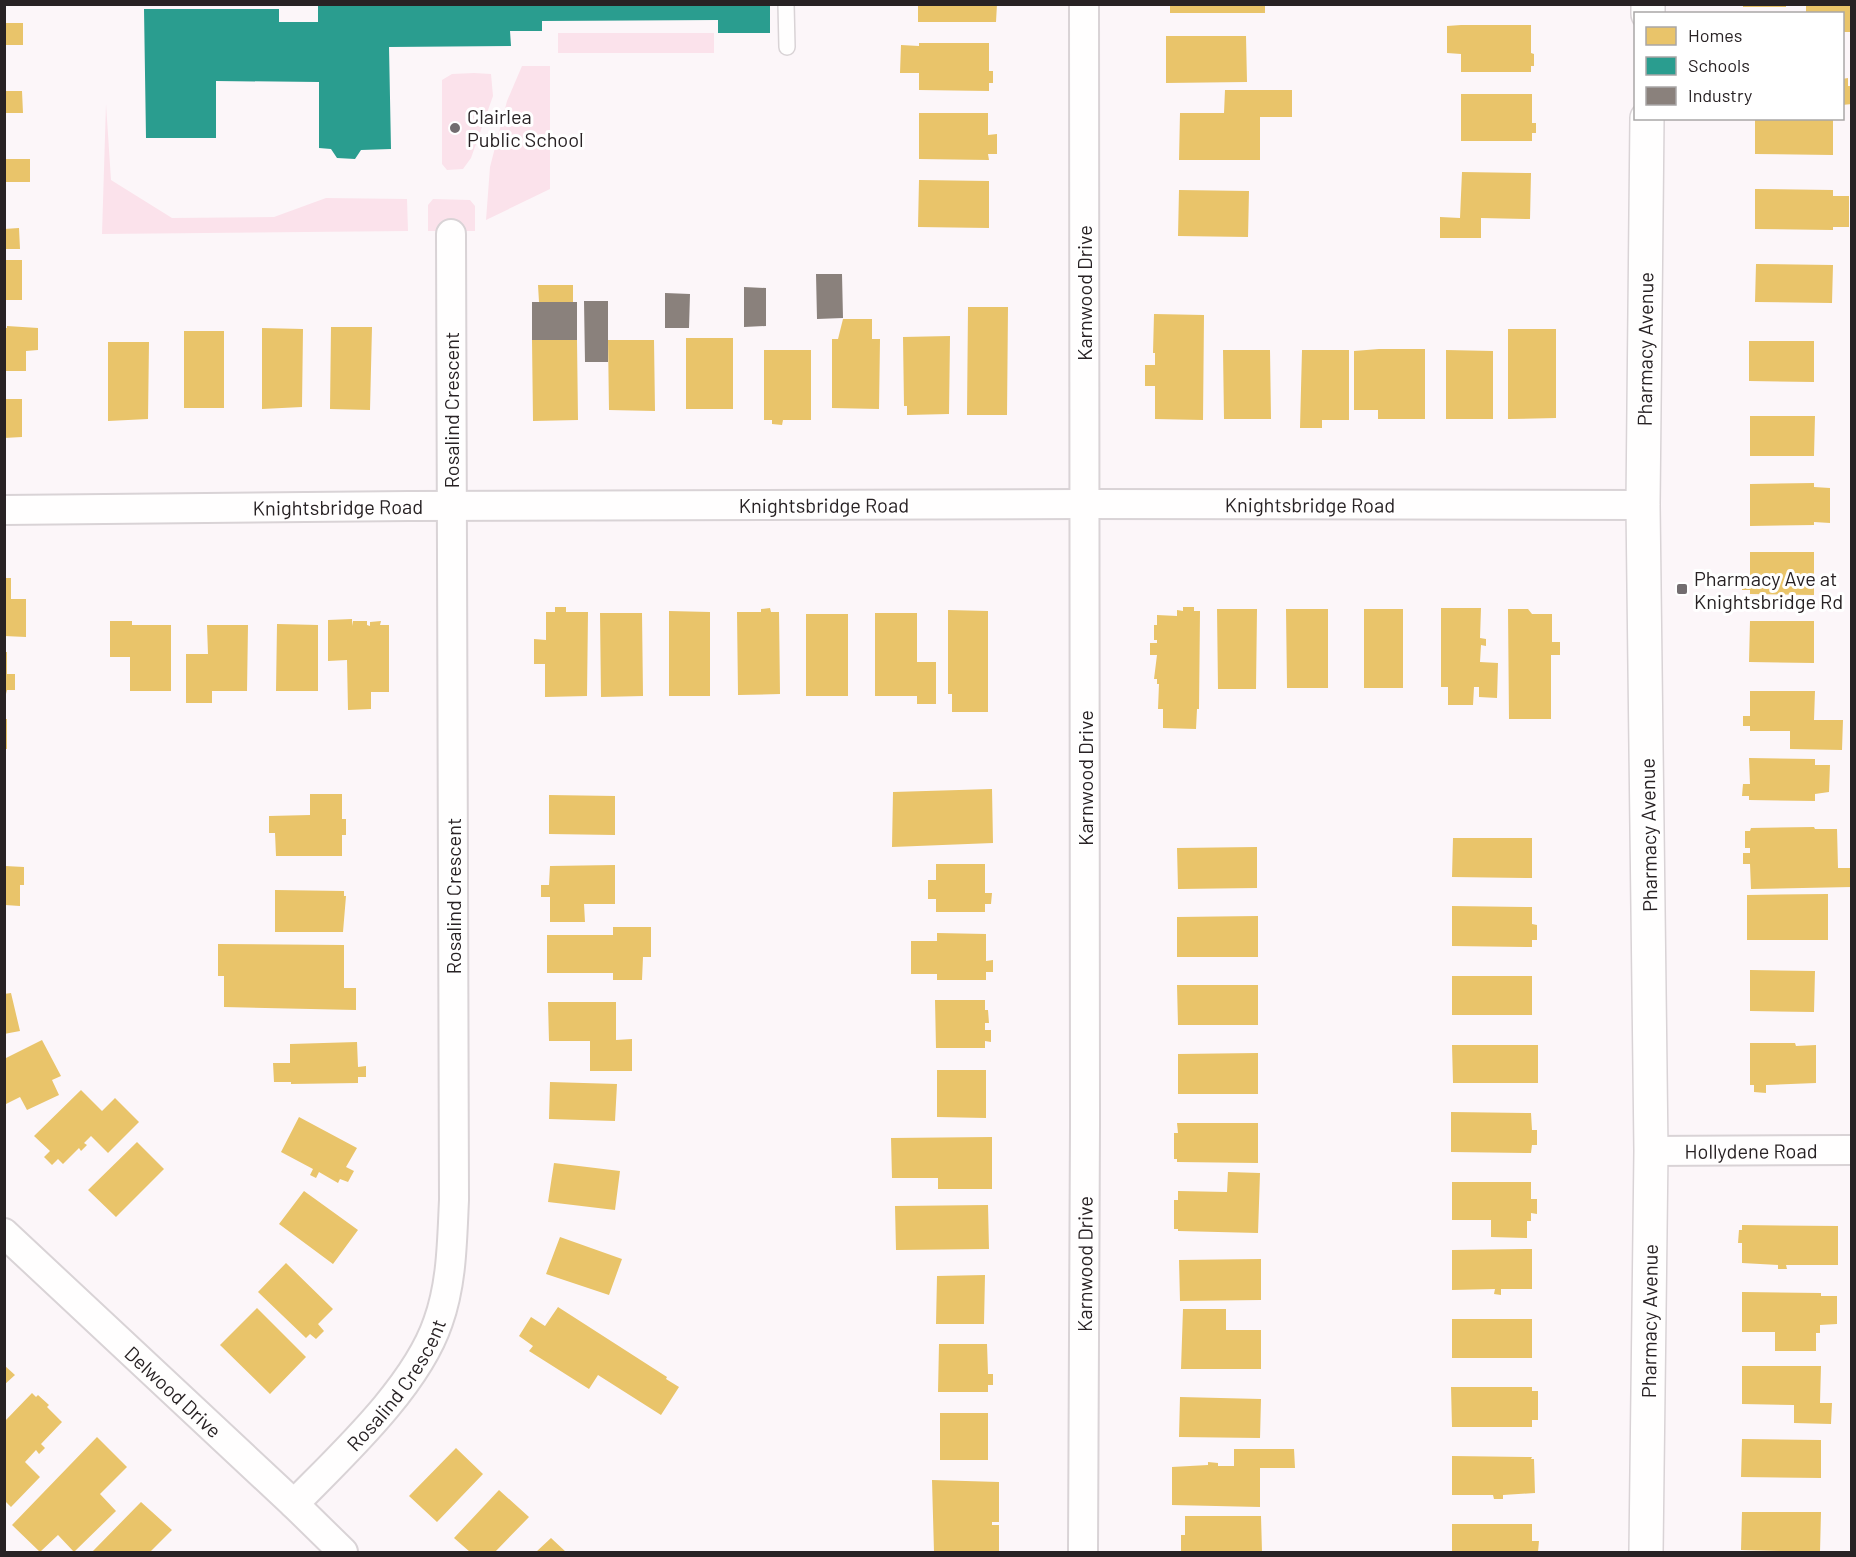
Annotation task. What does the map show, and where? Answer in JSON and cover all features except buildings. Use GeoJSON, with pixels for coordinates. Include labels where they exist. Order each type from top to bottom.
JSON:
{"type":"FeatureCollection","features":[{"type":"Feature","properties":{"kind":"street","name":"Karnwood Drive"},"geometry":{"type":"LineString","coordinates":[[1083,1552],[1084,4]]}},
{"type":"Feature","properties":{"kind":"street","name":"Pharmacy Avenue"},"geometry":{"type":"LineString","coordinates":[[1646,1552],[1651,1150],[1643,505],[1647,120]]}},
{"type":"Feature","properties":{"kind":"street","name":"Rosalind Crescent"},"geometry":{"type":"LineString","coordinates":[[294,1504],[388,1404],[411,1374],[427,1348],[438,1323],[447,1289],[452,1252],[454,1200],[451,234]]}},
{"type":"Feature","properties":{"kind":"street","name":"Knightsbridge Road"},"geometry":{"type":"LineString","coordinates":[[4,510],[1083,504],[1643,505]]}},
{"type":"Feature","properties":{"kind":"street","name":"Hollydene Road"},"geometry":{"type":"LineString","coordinates":[[1651,1150],[1851,1150]]}},
{"type":"Feature","properties":{"kind":"street","name":"Delwood Drive"},"geometry":{"type":"LineString","coordinates":[[4,1233],[343,1552]]}},
{"type":"Feature","properties":{"kind":"lane"},"geometry":{"type":"LineString","coordinates":[[786,4],[787,47]]}},
{"type":"Feature","properties":{"kind":"shaded area"},"geometry":{"type":"Polygon","coordinates":[[[558,33],[714,33],[714,53],[558,53],[558,33]]]}},
{"type":"Feature","properties":{"kind":"shaded area"},"geometry":{"type":"Polygon","coordinates":[[[522,66],[550,66],[550,189],[486,220],[490,167],[507,101],[522,66]]]}},
{"type":"Feature","properties":{"kind":"shaded area"},"geometry":{"type":"Polygon","coordinates":[[[452,74],[491,74],[493,96],[471,158],[463,169],[447,170],[442,164],[442,80],[452,74]]]}},
{"type":"Feature","properties":{"kind":"shaded area"},"geometry":{"type":"Polygon","coordinates":[[[106,104],[111,180],[172,218],[274,217],[326,198],[407,199],[408,231],[102,234],[106,104]]]}},
{"type":"Feature","properties":{"kind":"shaded area"},"geometry":{"type":"Polygon","coordinates":[[[433,199],[470,200],[475,206],[475,231],[428,231],[428,205],[433,199]]]}},
{"type":"Feature","properties":{"kind":"place","name":"Clairlea Public School"},"geometry":{"type":"Point","coordinates":[455,128]}},
{"type":"Feature","properties":{"kind":"place","name":"Pharmacy Ave at Knightsbridge Rd"},"geometry":{"type":"Point","coordinates":[1682,589]}}]}
